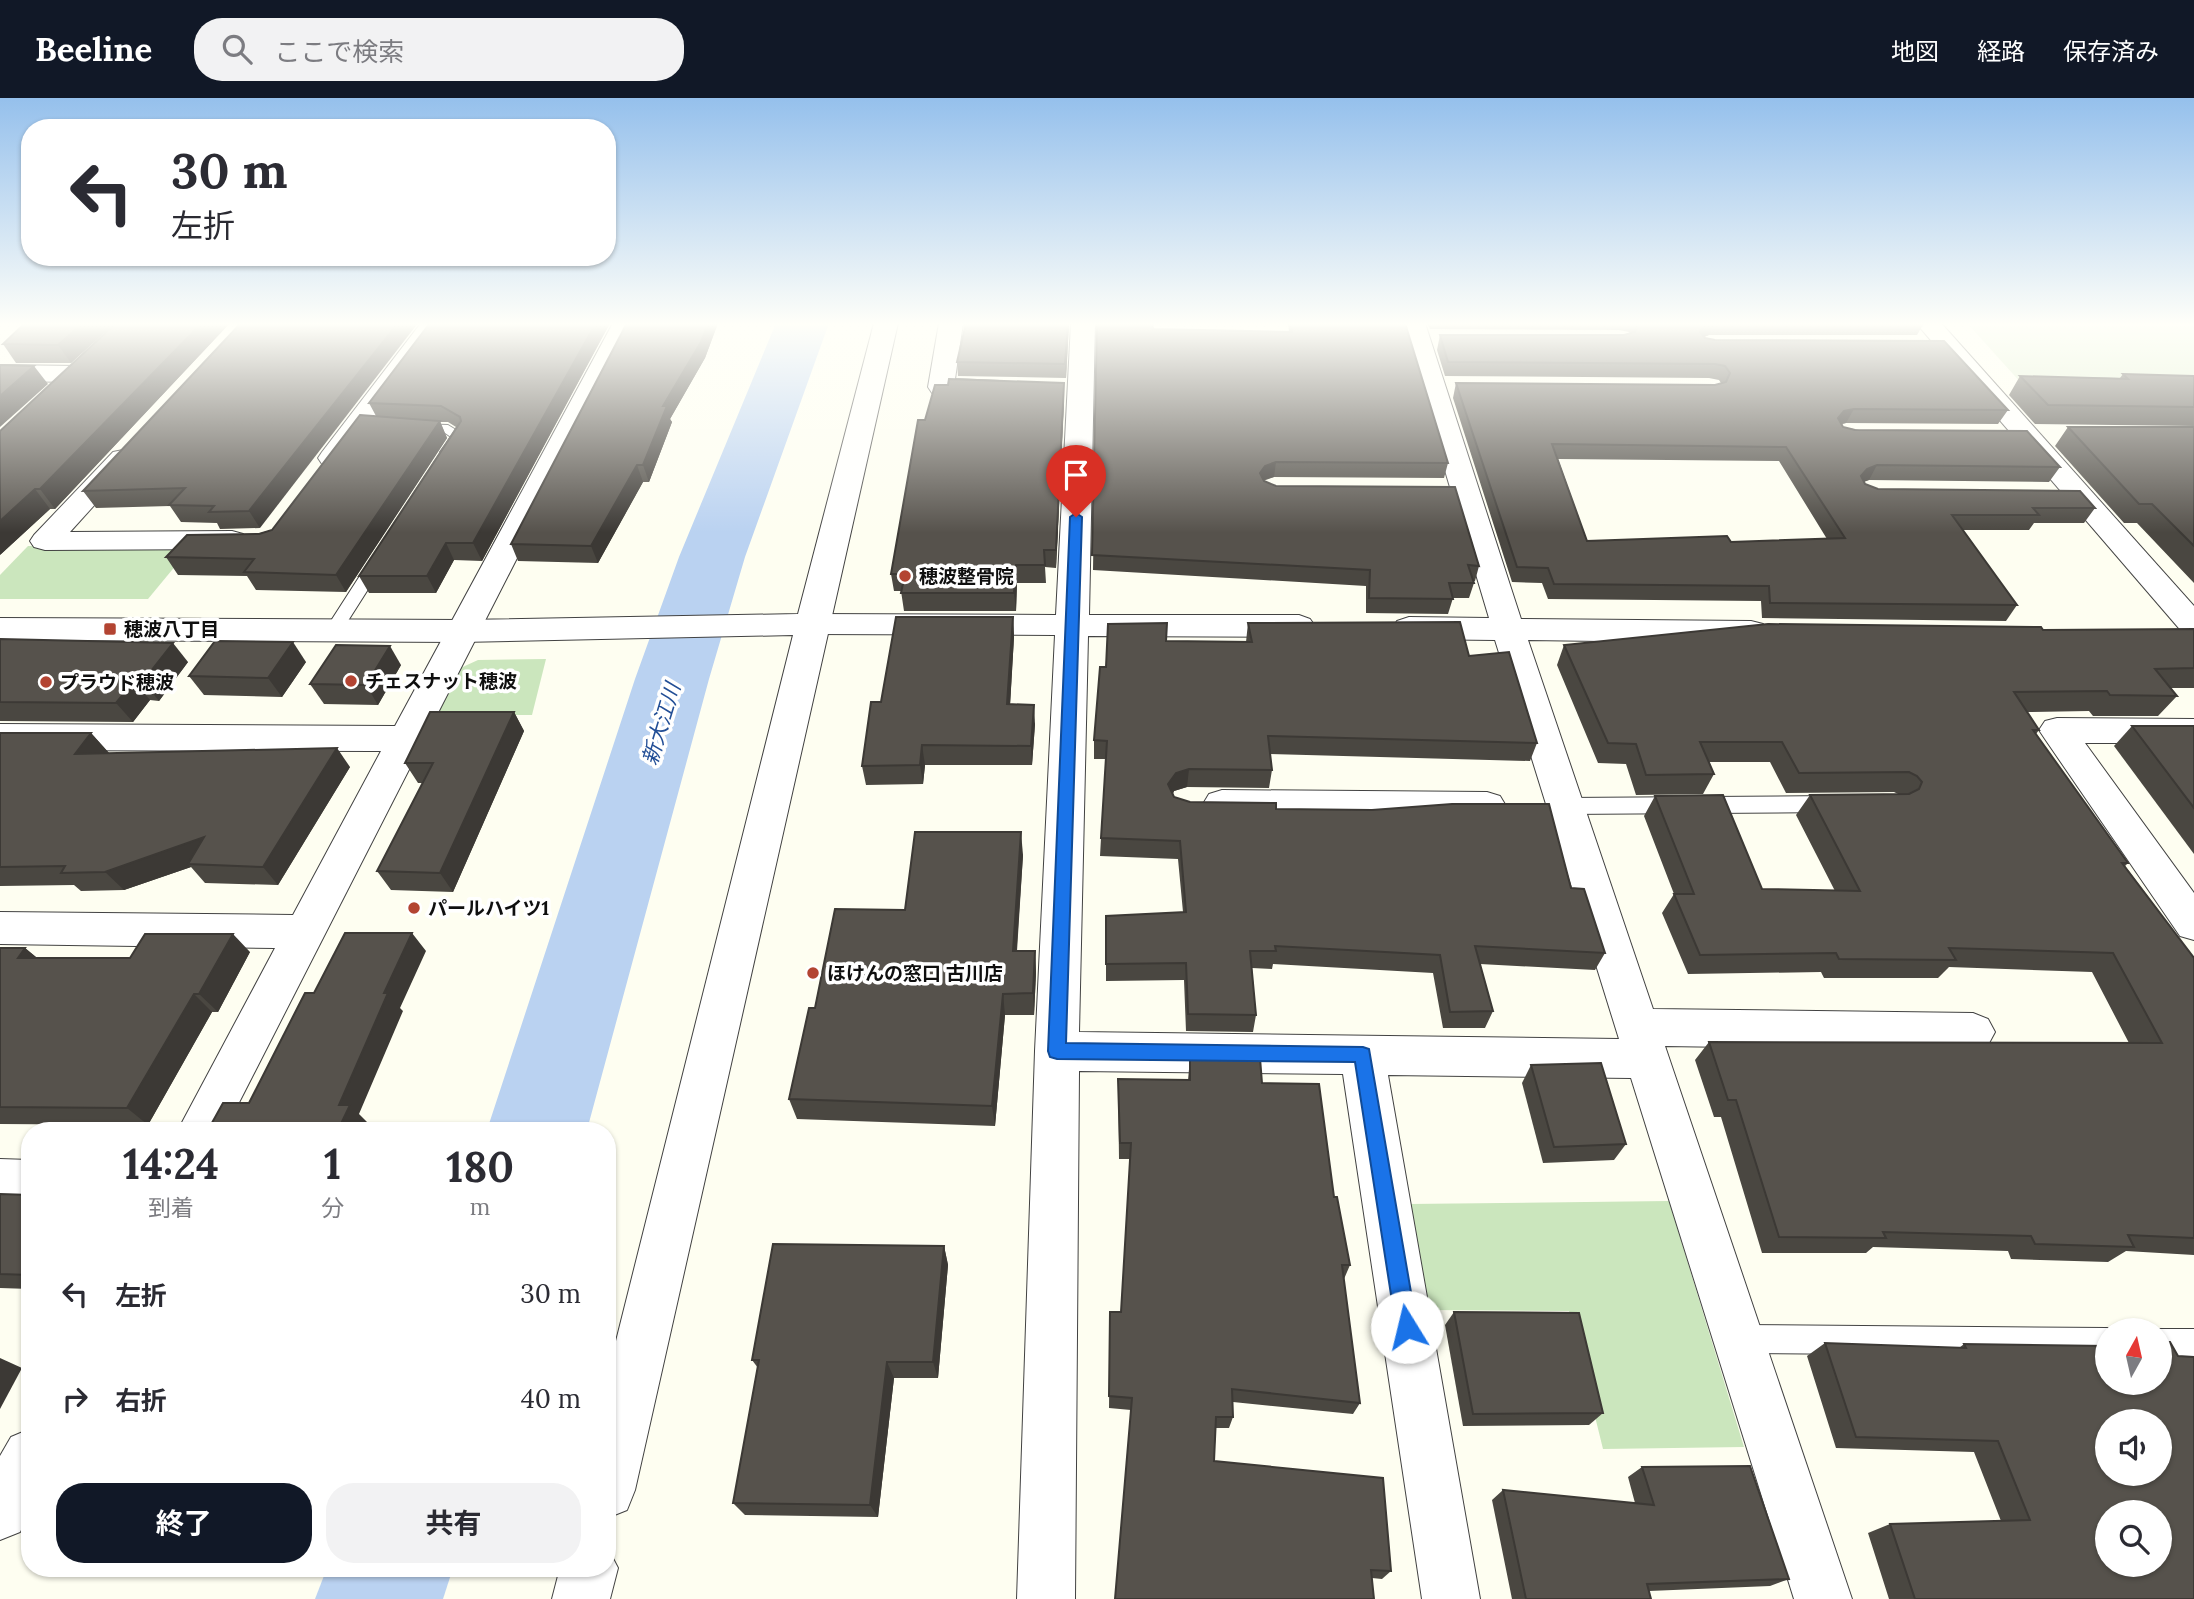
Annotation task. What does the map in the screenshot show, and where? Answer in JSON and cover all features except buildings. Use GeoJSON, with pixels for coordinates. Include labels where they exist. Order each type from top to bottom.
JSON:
{"type":"FeatureCollection","features":[{"type":"Feature","properties":{"kind":"street"},"geometry":{"type":"LineString","coordinates":[[51,399],[57,393]]}},
{"type":"Feature","properties":{"kind":"street"},"geometry":{"type":"LineString","coordinates":[[317,478],[378,427],[396,393]]}},
{"type":"Feature","properties":{"kind":"street"},"geometry":{"type":"LineString","coordinates":[[205,1122],[588,393]]}},
{"type":"Feature","properties":{"kind":"street"},"geometry":{"type":"LineString","coordinates":[[616,1452],[869,393]]}},
{"type":"Feature","properties":{"kind":"street"},"geometry":{"type":"LineString","coordinates":[[1046,1599],[1057,1051],[1073,623],[1067,393]]}},
{"type":"Feature","properties":{"kind":"street"},"geometry":{"type":"LineString","coordinates":[[1447,393],[1451,490],[1508,629],[1823,1599]]}},
{"type":"Feature","properties":{"kind":"street"},"geometry":{"type":"LineString","coordinates":[[1995,393],[2041,434],[2080,494],[2185,633]]}},
{"type":"Feature","properties":{"kind":"street"},"geometry":{"type":"LineString","coordinates":[[1985,434],[2041,434]]}},
{"type":"Feature","properties":{"kind":"street"},"geometry":{"type":"LineString","coordinates":[[137,442],[46,541],[257,540]]}},
{"type":"Feature","properties":{"kind":"street"},"geometry":{"type":"LineString","coordinates":[[2040,494],[2080,494]]}},
{"type":"Feature","properties":{"kind":"street"},"geometry":{"type":"LineString","coordinates":[[0,629],[461,631],[812,624],[1073,623],[1331,627]]}},
{"type":"Feature","properties":{"kind":"street"},"geometry":{"type":"LineString","coordinates":[[1385,627],[1782,632]]}},
{"type":"Feature","properties":{"kind":"street"},"geometry":{"type":"LineString","coordinates":[[2194,731],[2057,730],[2194,924]]}},
{"type":"Feature","properties":{"kind":"street"},"geometry":{"type":"LineString","coordinates":[[0,737],[407,739]]}},
{"type":"Feature","properties":{"kind":"street"},"geometry":{"type":"LineString","coordinates":[[1188,804],[1565,806]]}},
{"type":"Feature","properties":{"kind":"street"},"geometry":{"type":"LineString","coordinates":[[0,928],[305,932]]}},
{"type":"Feature","properties":{"kind":"street"},"geometry":{"type":"LineString","coordinates":[[1057,1051],[1363,1055],[1973,1032]]}},
{"type":"Feature","properties":{"kind":"street"},"geometry":{"type":"LineString","coordinates":[[1363,1055],[1451,1599]]}},
{"type":"Feature","properties":{"kind":"street"},"geometry":{"type":"LineString","coordinates":[[0,1181],[21,1182]]}},
{"type":"Feature","properties":{"kind":"street"},"geometry":{"type":"LineString","coordinates":[[0,1512],[21,1473]]}},
{"type":"Feature","properties":{"kind":"street"},"geometry":{"type":"LineString","coordinates":[[582,1599],[587,1577]]}},
{"type":"Feature","properties":{"kind":"lane"},"geometry":{"type":"LineString","coordinates":[[378,427],[448,429],[459,436],[436,470]]}},
{"type":"Feature","properties":{"kind":"lane"},"geometry":{"type":"LineString","coordinates":[[333,631],[384,552]]}},
{"type":"Feature","properties":{"kind":"lane"},"geometry":{"type":"LineString","coordinates":[[1565,806],[1853,803]]}},
{"type":"Feature","properties":{"kind":"lane"},"geometry":{"type":"LineString","coordinates":[[1738,1339],[2095,1342]]}},
{"type":"Feature","properties":{"kind":"lane"},"geometry":{"type":"LineString","coordinates":[[2172,1343],[2194,1343]]}},
{"type":"Feature","properties":{"kind":"green space"},"geometry":{"type":"Polygon","coordinates":[[[28,546],[191,547],[148,599],[0,599],[0,575],[28,546]]]}},
{"type":"Feature","properties":{"kind":"green space"},"geometry":{"type":"Polygon","coordinates":[[[546,659],[532,715],[432,715],[454,671],[478,660],[546,659]]]}},
{"type":"Feature","properties":{"kind":"green space"},"geometry":{"type":"Polygon","coordinates":[[[1669,1201],[1744,1447],[1603,1449],[1569,1311],[1428,1310],[1408,1204],[1669,1201]]]}},
{"type":"Feature","properties":{"kind":"waterway","name":"新大江川"},"geometry":{"type":"LineString","coordinates":[[539,1122],[672,679],[712,557],[776,393]]}},
{"type":"Feature","properties":{"kind":"waterway","name":"新大江川"},"geometry":{"type":"LineString","coordinates":[[379,1599],[387,1577]]}},
{"type":"Feature","properties":{"kind":"place","name":"穂波整骨院"},"geometry":{"type":"Point","coordinates":[905,576]}},
{"type":"Feature","properties":{"kind":"place","name":"穂波八丁目"},"geometry":{"type":"Point","coordinates":[110,629]}},
{"type":"Feature","properties":{"kind":"place","name":"チェスナット穂波"},"geometry":{"type":"Point","coordinates":[351,681]}},
{"type":"Feature","properties":{"kind":"place","name":"プラウド穂波"},"geometry":{"type":"Point","coordinates":[46,682]}},
{"type":"Feature","properties":{"kind":"place","name":"パールハイツ1"},"geometry":{"type":"Point","coordinates":[414,908]}},
{"type":"Feature","properties":{"kind":"place","name":"ほけんの窓口 古川店"},"geometry":{"type":"Point","coordinates":[813,973]}},
{"type":"Feature","properties":{"kind":"route"},"geometry":{"type":"LineString","coordinates":[[1076,517],[1057,1051],[1363,1055],[1407,1327]]}}]}
